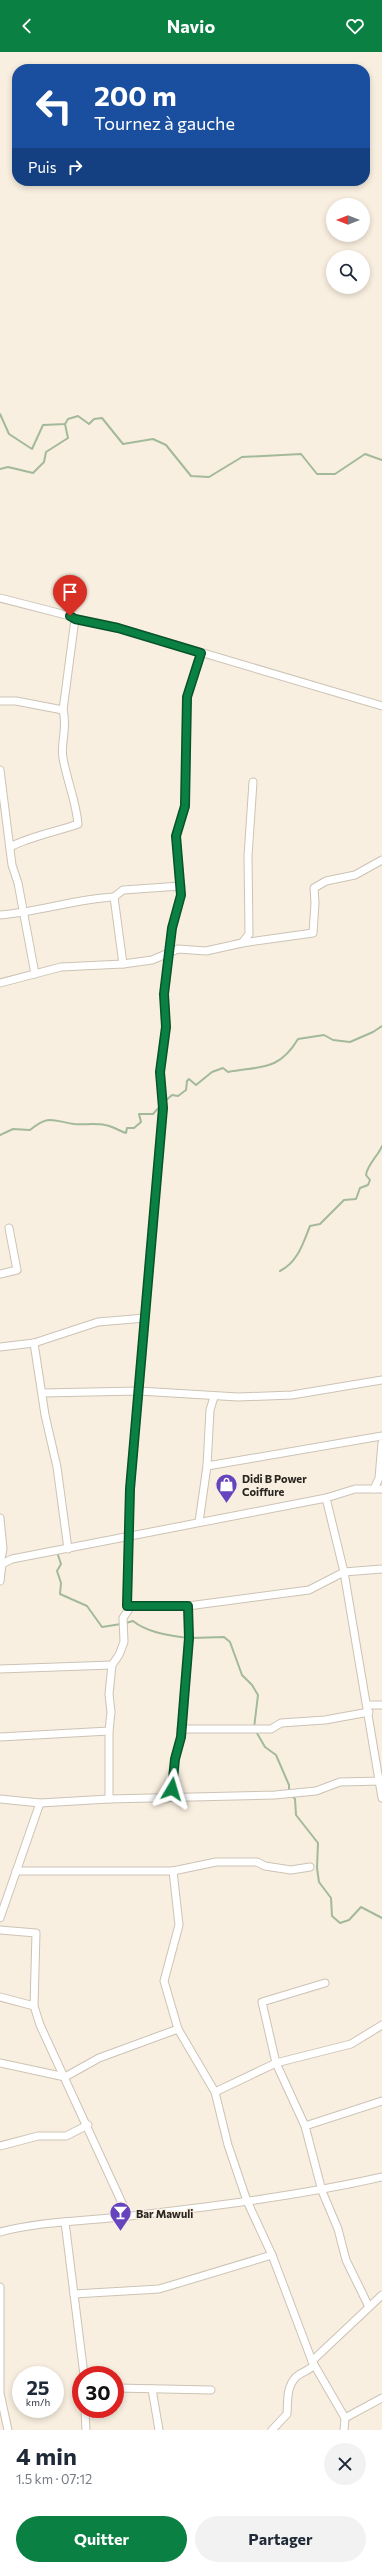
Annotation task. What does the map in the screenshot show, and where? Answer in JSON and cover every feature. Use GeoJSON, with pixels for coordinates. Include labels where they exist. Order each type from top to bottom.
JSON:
{"type":"FeatureCollection","features":[{"type":"Feature","properties":{"kind":"street"},"geometry":{"type":"LineString","coordinates":[[0,598],[70,616],[75,619],[118,628],[382,706]]}},
{"type":"Feature","properties":{"kind":"street"},"geometry":{"type":"LineString","coordinates":[[10,847],[21,841],[48,835],[78,824],[76,806],[62,756],[66,723],[63,710],[75,619]]}},
{"type":"Feature","properties":{"kind":"street"},"geometry":{"type":"LineString","coordinates":[[109,1799],[109,1731],[111,1712],[109,1694],[112,1665],[119,1655],[124,1642],[123,1618],[128,1609],[128,1536],[163,1108],[160,1072],[166,1027],[164,994],[172,928],[181,895],[176,836],[185,806],[187,697],[201,653]]}},
{"type":"Feature","properties":{"kind":"street"},"geometry":{"type":"LineString","coordinates":[[0,701],[16,701],[63,710]]}},
{"type":"Feature","properties":{"kind":"street"},"geometry":{"type":"LineString","coordinates":[[0,770],[1,793],[10,847],[35,974]]}},
{"type":"Feature","properties":{"kind":"street"},"geometry":{"type":"LineString","coordinates":[[242,943],[249,934],[248,856],[253,782]]}},
{"type":"Feature","properties":{"kind":"street"},"geometry":{"type":"LineString","coordinates":[[0,983],[61,967],[123,964],[152,960],[178,949],[206,951],[242,943],[313,933],[315,903],[314,888],[326,881],[355,875],[382,860]]}},
{"type":"Feature","properties":{"kind":"street"},"geometry":{"type":"LineString","coordinates":[[0,914],[23,912],[87,899],[114,897],[123,890],[181,886]]}},
{"type":"Feature","properties":{"kind":"street"},"geometry":{"type":"LineString","coordinates":[[114,897],[123,964]]}},
{"type":"Feature","properties":{"kind":"street"},"geometry":{"type":"LineString","coordinates":[[0,1274],[17,1270],[9,1228]]}},
{"type":"Feature","properties":{"kind":"street"},"geometry":{"type":"LineString","coordinates":[[0,1347],[34,1343],[98,1322],[145,1318]]}},
{"type":"Feature","properties":{"kind":"street"},"geometry":{"type":"LineString","coordinates":[[34,1343],[43,1392],[45,1415],[57,1467],[68,1549]]}},
{"type":"Feature","properties":{"kind":"street"},"geometry":{"type":"LineString","coordinates":[[43,1392],[139,1391],[214,1397],[292,1395],[382,1380]]}},
{"type":"Feature","properties":{"kind":"street"},"geometry":{"type":"LineString","coordinates":[[199,1522],[207,1466],[210,1410],[214,1397]]}},
{"type":"Feature","properties":{"kind":"street"},"geometry":{"type":"LineString","coordinates":[[207,1466],[382,1436]]}},
{"type":"Feature","properties":{"kind":"street"},"geometry":{"type":"LineString","coordinates":[[374,1489],[379,1478],[382,1446]]}},
{"type":"Feature","properties":{"kind":"street"},"geometry":{"type":"LineString","coordinates":[[1,1564],[28,1555],[68,1549],[326,1498],[355,1489],[382,1489]]}},
{"type":"Feature","properties":{"kind":"street"},"geometry":{"type":"LineString","coordinates":[[326,1498],[344,1572],[369,1708],[381,1780],[382,1798]]}},
{"type":"Feature","properties":{"kind":"street"},"geometry":{"type":"LineString","coordinates":[[0,1518],[3,1549],[0,1581]]}},
{"type":"Feature","properties":{"kind":"street"},"geometry":{"type":"LineString","coordinates":[[127,1606],[188,1606],[309,1590],[344,1572],[382,1569]]}},
{"type":"Feature","properties":{"kind":"street"},"geometry":{"type":"LineString","coordinates":[[166,1799],[172,1789],[182,1728],[189,1638],[188,1606]]}},
{"type":"Feature","properties":{"kind":"street"},"geometry":{"type":"LineString","coordinates":[[0,1669],[112,1665]]}},
{"type":"Feature","properties":{"kind":"street"},"geometry":{"type":"LineString","coordinates":[[182,1728],[271,1729],[281,1723],[325,1720],[382,1705]]}},
{"type":"Feature","properties":{"kind":"street"},"geometry":{"type":"LineString","coordinates":[[0,1737],[109,1731]]}},
{"type":"Feature","properties":{"kind":"street"},"geometry":{"type":"LineString","coordinates":[[0,1799],[40,1803],[109,1799],[166,1799],[275,1795],[316,1791],[340,1782],[381,1780]]}},
{"type":"Feature","properties":{"kind":"street"},"geometry":{"type":"LineString","coordinates":[[0,1918],[40,1803]]}},
{"type":"Feature","properties":{"kind":"street"},"geometry":{"type":"LineString","coordinates":[[16,1871],[173,1871],[216,1862],[257,1862],[265,1866],[291,1870],[310,1867]]}},
{"type":"Feature","properties":{"kind":"street"},"geometry":{"type":"LineString","coordinates":[[173,1871],[179,1925],[164,1981],[178,2029],[214,2092],[228,2146],[248,2201],[272,2255],[313,2363],[345,2418],[344,2430]]}},
{"type":"Feature","properties":{"kind":"street"},"geometry":{"type":"LineString","coordinates":[[0,1930],[36,1933],[34,2006],[40,2025],[88,2125],[128,2216]]}},
{"type":"Feature","properties":{"kind":"street"},"geometry":{"type":"LineString","coordinates":[[325,1983],[262,2002],[276,2063],[305,2126],[322,2191],[338,2230],[346,2260],[370,2307]]}},
{"type":"Feature","properties":{"kind":"street"},"geometry":{"type":"LineString","coordinates":[[0,1997],[34,2006]]}},
{"type":"Feature","properties":{"kind":"street"},"geometry":{"type":"LineString","coordinates":[[214,2092],[276,2063],[351,2044],[382,2025]]}},
{"type":"Feature","properties":{"kind":"street"},"geometry":{"type":"LineString","coordinates":[[0,2063],[65,2077],[99,2058],[144,2040],[178,2029]]}},
{"type":"Feature","properties":{"kind":"street"},"geometry":{"type":"LineString","coordinates":[[305,2126],[382,2101]]}},
{"type":"Feature","properties":{"kind":"street"},"geometry":{"type":"LineString","coordinates":[[0,2146],[38,2136],[66,2136],[88,2125]]}},
{"type":"Feature","properties":{"kind":"street"},"geometry":{"type":"LineString","coordinates":[[0,2232],[29,2224],[128,2216],[322,2191],[382,2177]]}},
{"type":"Feature","properties":{"kind":"street"},"geometry":{"type":"LineString","coordinates":[[65,2222],[83,2366]]}},
{"type":"Feature","properties":{"kind":"street"},"geometry":{"type":"LineString","coordinates":[[74,2294],[159,2289],[272,2255]]}},
{"type":"Feature","properties":{"kind":"street"},"geometry":{"type":"LineString","coordinates":[[0,2287],[0,2393],[8,2430]]}},
{"type":"Feature","properties":{"kind":"street"},"geometry":{"type":"LineString","coordinates":[[272,2430],[287,2414],[288,2389],[296,2377],[309,2371],[313,2363],[382,2295]]}},
{"type":"Feature","properties":{"kind":"street"},"geometry":{"type":"LineString","coordinates":[[124,2388],[211,2390]]}},
{"type":"Feature","properties":{"kind":"street"},"geometry":{"type":"LineString","coordinates":[[152,2389],[159,2430]]}},
{"type":"Feature","properties":{"kind":"street"},"geometry":{"type":"LineString","coordinates":[[345,2418],[382,2398]]}},
{"type":"Feature","properties":{"kind":"street"},"geometry":{"type":"LineString","coordinates":[[85,2418],[86,2430]]}},
{"type":"Feature","properties":{"kind":"waterway"},"geometry":{"type":"LineString","coordinates":[[0,414],[9,434],[32,449],[43,425],[65,424],[68,419],[78,416],[89,424],[94,419],[102,418],[123,444],[153,439],[166,445],[191,476],[209,477],[242,457],[301,454],[317,474],[335,474],[365,454],[382,460]]}},
{"type":"Feature","properties":{"kind":"waterway"},"geometry":{"type":"LineString","coordinates":[[0,469],[8,467],[33,473],[44,462],[46,452],[68,438],[65,424]]}},
{"type":"Feature","properties":{"kind":"waterway"},"geometry":{"type":"LineString","coordinates":[[164,1102],[172,1095],[178,1096],[186,1090],[187,1081],[189,1079],[196,1085],[212,1072],[223,1068],[228,1072],[260,1067],[276,1062],[284,1057],[298,1039],[324,1035],[333,1040],[350,1042],[373,1032],[382,1026]]}},
{"type":"Feature","properties":{"kind":"waterway"},"geometry":{"type":"LineString","coordinates":[[0,1135],[13,1129],[30,1130],[36,1125],[47,1120],[56,1120],[74,1124],[105,1125],[111,1126],[126,1133],[127,1128],[134,1128],[141,1122],[139,1114],[153,1114],[161,1105]]}},
{"type":"Feature","properties":{"kind":"waterway"},"geometry":{"type":"LineString","coordinates":[[280,1271],[291,1263],[296,1257],[310,1226],[320,1224],[344,1200],[356,1199],[360,1188],[368,1185],[370,1180],[366,1175],[367,1171],[382,1146]]}},
{"type":"Feature","properties":{"kind":"waterway"},"geometry":{"type":"LineString","coordinates":[[58,1555],[61,1564],[57,1571],[61,1583],[60,1594],[87,1606],[102,1627],[121,1624]]}},
{"type":"Feature","properties":{"kind":"waterway"},"geometry":{"type":"LineString","coordinates":[[126,1623],[133,1621],[152,1631],[187,1638]]}},
{"type":"Feature","properties":{"kind":"waterway"},"geometry":{"type":"LineString","coordinates":[[191,1638],[224,1637],[230,1642],[242,1675],[252,1685],[258,1695],[254,1728],[265,1747],[276,1755],[289,1785],[289,1793]]}},
{"type":"Feature","properties":{"kind":"waterway"},"geometry":{"type":"LineString","coordinates":[[292,1796],[295,1799],[296,1815],[318,1843],[317,1868],[319,1882],[331,1898],[332,1916],[340,1923],[349,1920],[361,1907],[382,1918]]}},
{"type":"Feature","properties":{"kind":"place","name":"Didi B Power Coiffure"},"geometry":{"type":"Point","coordinates":[226,1504]}},
{"type":"Feature","properties":{"kind":"place","name":"Bar Mawuli"},"geometry":{"type":"Point","coordinates":[120,2232]}},
{"type":"Feature","properties":{"kind":"route"},"geometry":{"type":"LineString","coordinates":[[70,616],[75,619],[118,628],[201,653],[187,697],[185,806],[176,836],[180,868],[181,895],[172,928],[164,994],[166,1027],[162,1045],[160,1072],[163,1108],[130,1489],[128,1536],[127,1606],[188,1606],[189,1638],[181,1737],[177,1747],[172,1789]]}}]}
